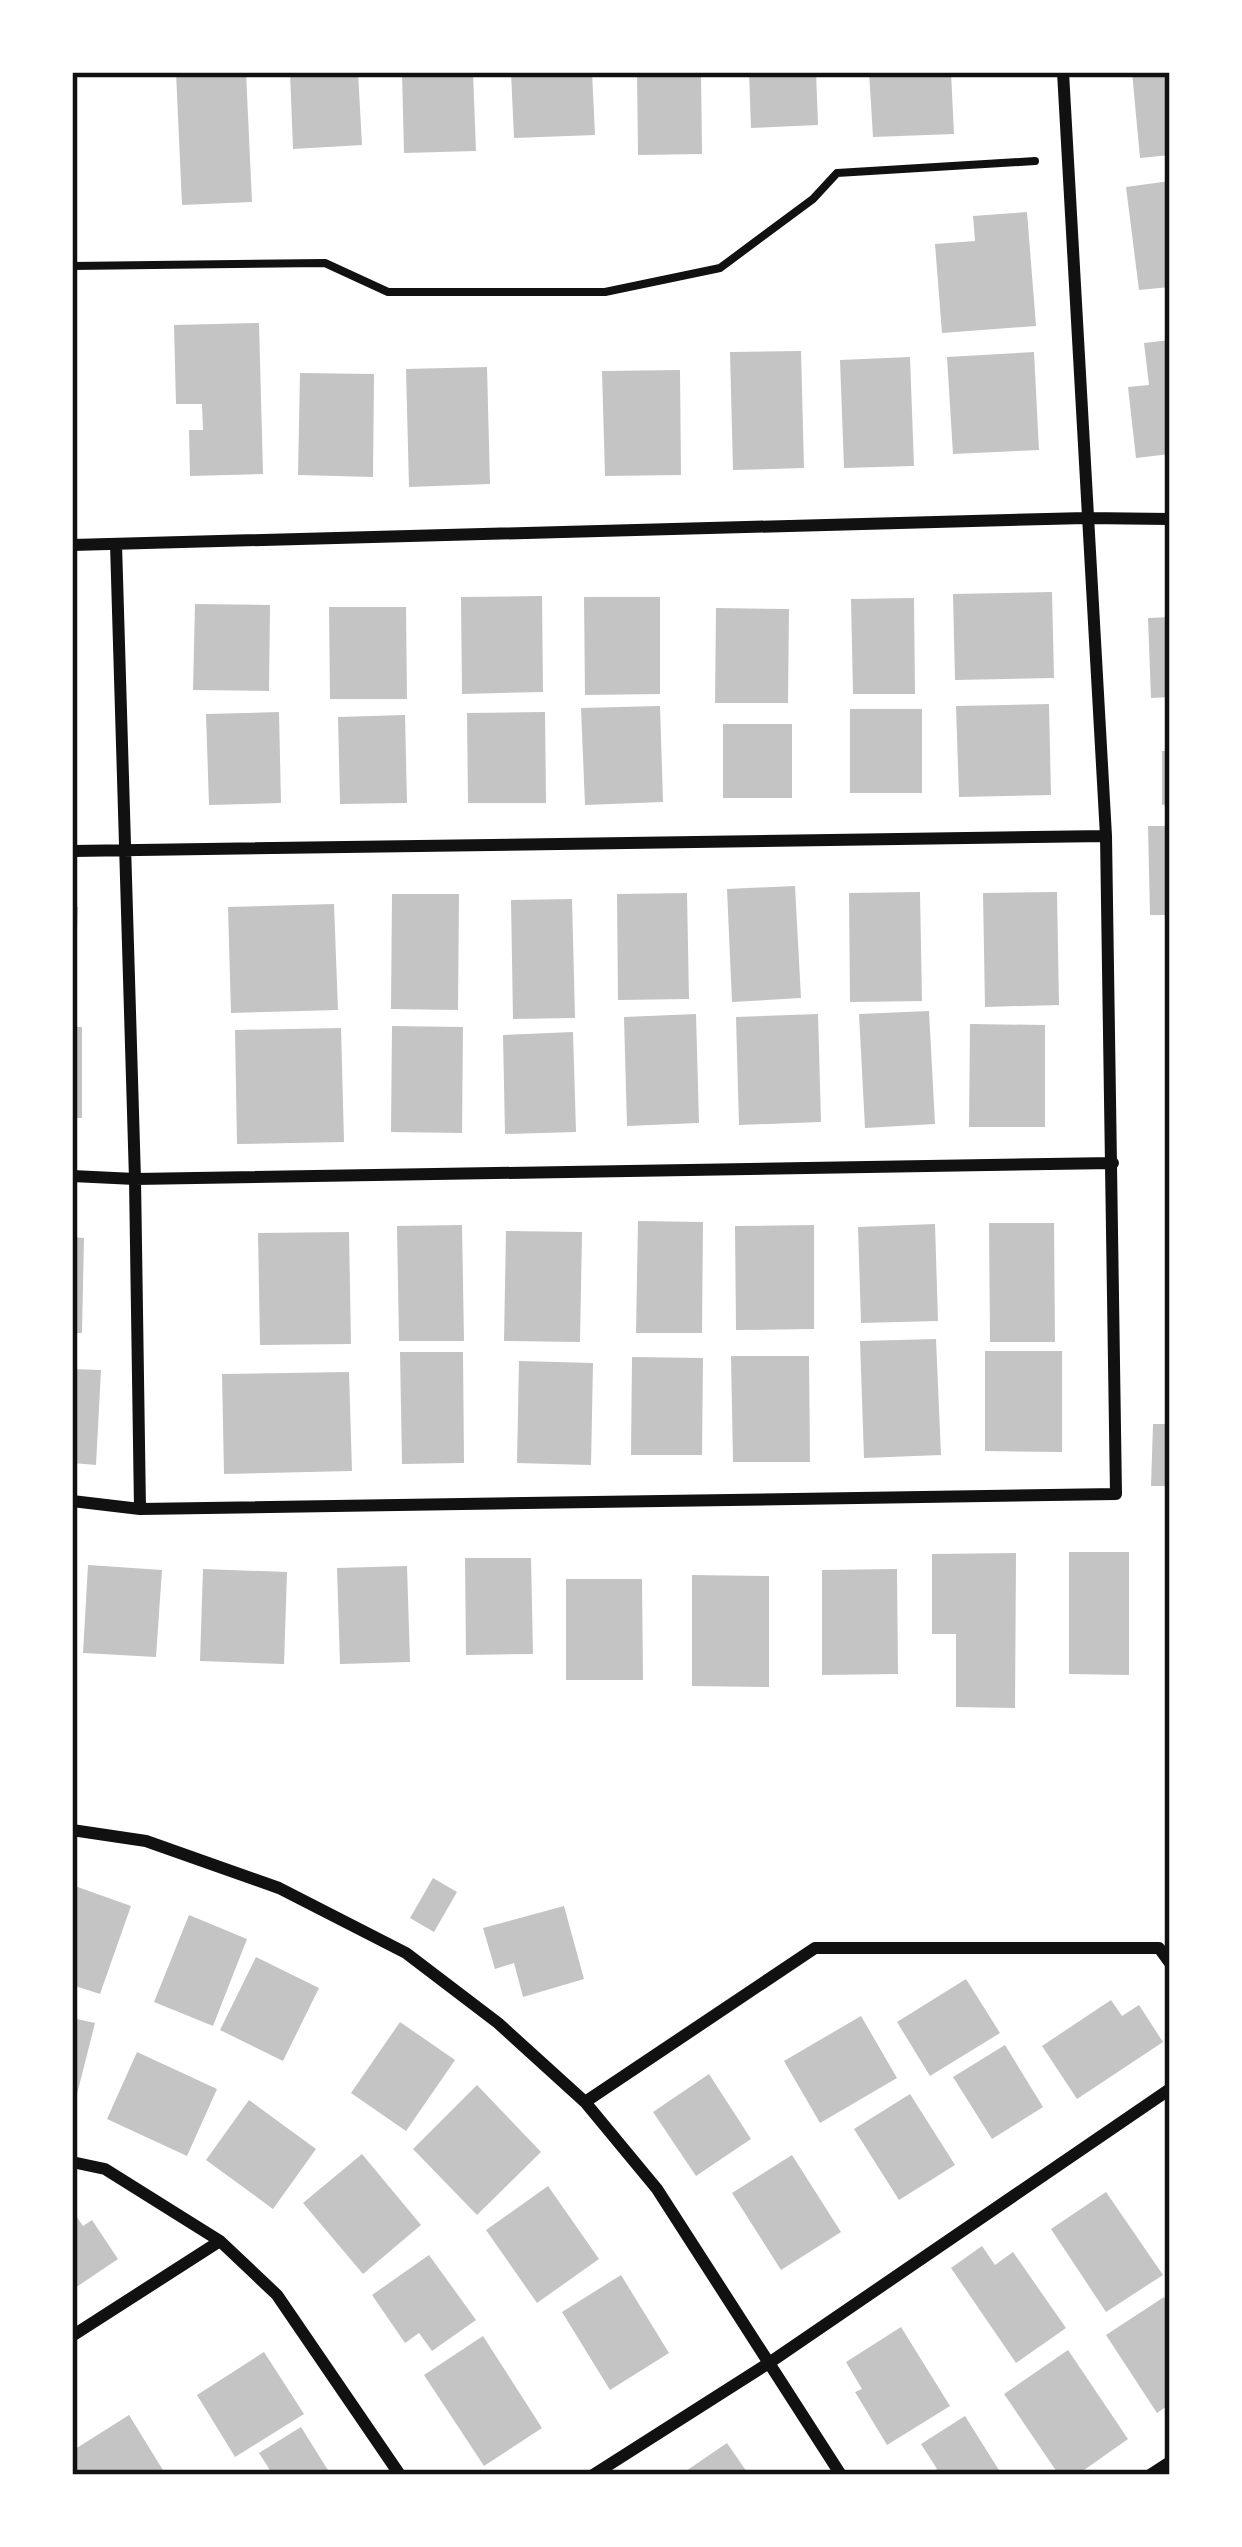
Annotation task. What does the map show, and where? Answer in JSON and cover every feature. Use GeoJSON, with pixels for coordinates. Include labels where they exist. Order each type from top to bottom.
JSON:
{"type":"FeatureCollection","features":[{"type":"Feature","properties":{"kind":"street"},"geometry":{"type":"LineString","coordinates":[[72,1501],[140,1509],[1116,1495],[1106,836],[1063,72]]}},
{"type":"Feature","properties":{"kind":"street"},"geometry":{"type":"LineString","coordinates":[[72,545],[1170,519]]}},
{"type":"Feature","properties":{"kind":"street"},"geometry":{"type":"LineString","coordinates":[[116,544],[136,1179],[140,1509]]}},
{"type":"Feature","properties":{"kind":"street"},"geometry":{"type":"LineString","coordinates":[[72,851],[1106,836]]}},
{"type":"Feature","properties":{"kind":"street"},"geometry":{"type":"LineString","coordinates":[[72,1176],[136,1179],[1113,1163]]}},
{"type":"Feature","properties":{"kind":"street"},"geometry":{"type":"LineString","coordinates":[[72,1830],[146,1841],[279,1888],[406,1953],[498,2023],[585,2102],[657,2189],[841,2475]]}},
{"type":"Feature","properties":{"kind":"street"},"geometry":{"type":"LineString","coordinates":[[585,2102],[815,1948],[1159,1948],[1170,1963]]}},
{"type":"Feature","properties":{"kind":"street"},"geometry":{"type":"LineString","coordinates":[[593,2475],[769,2363],[1170,2089]]}},
{"type":"Feature","properties":{"kind":"street"},"geometry":{"type":"LineString","coordinates":[[72,2162],[105,2169],[220,2241],[277,2295],[400,2475]]}},
{"type":"Feature","properties":{"kind":"street"},"geometry":{"type":"LineString","coordinates":[[72,2336],[220,2241]]}},
{"type":"Feature","properties":{"kind":"street"},"geometry":{"type":"LineString","coordinates":[[1150,2475],[1170,2462]]}},
{"type":"Feature","properties":{"kind":"path"},"geometry":{"type":"LineString","coordinates":[[72,266],[325,263],[388,292],[605,292],[720,268],[813,199],[837,173],[1067,160]]}},
{"type":"Feature","properties":{"kind":"building"},"geometry":{"type":"Polygon","coordinates":[[[176,72],[246,72],[252,202],[182,205],[176,72]]]}},
{"type":"Feature","properties":{"kind":"building"},"geometry":{"type":"Polygon","coordinates":[[[290,72],[358,72],[362,145],[293,149],[290,72]]]}},
{"type":"Feature","properties":{"kind":"building"},"geometry":{"type":"Polygon","coordinates":[[[402,72],[473,72],[476,151],[404,153],[402,72]]]}},
{"type":"Feature","properties":{"kind":"building"},"geometry":{"type":"Polygon","coordinates":[[[511,72],[592,72],[595,135],[514,138],[511,72]]]}},
{"type":"Feature","properties":{"kind":"building"},"geometry":{"type":"Polygon","coordinates":[[[637,72],[701,72],[702,154],[638,155],[637,72]]]}},
{"type":"Feature","properties":{"kind":"building"},"geometry":{"type":"Polygon","coordinates":[[[749,72],[816,72],[818,125],[751,128],[749,72]]]}},
{"type":"Feature","properties":{"kind":"building"},"geometry":{"type":"Polygon","coordinates":[[[869,72],[951,72],[954,134],[873,137],[869,72]]]}},
{"type":"Feature","properties":{"kind":"building"},"geometry":{"type":"Polygon","coordinates":[[[1132,72],[1170,72],[1170,155],[1140,158],[1132,72]]]}},
{"type":"Feature","properties":{"kind":"building"},"geometry":{"type":"Polygon","coordinates":[[[1170,181],[1170,287],[1139,290],[1126,187],[1170,181]]]}},
{"type":"Feature","properties":{"kind":"building"},"geometry":{"type":"Polygon","coordinates":[[[1027,212],[1036,326],[942,333],[935,244],[975,241],[973,216],[1027,212]]]}},
{"type":"Feature","properties":{"kind":"building"},"geometry":{"type":"Polygon","coordinates":[[[259,323],[263,474],[190,476],[189,430],[203,430],[202,404],[176,404],[174,325],[259,323]]]}},
{"type":"Feature","properties":{"kind":"building"},"geometry":{"type":"Polygon","coordinates":[[[1170,340],[1170,454],[1136,458],[1128,387],[1149,385],[1144,343],[1170,340]]]}},
{"type":"Feature","properties":{"kind":"building"},"geometry":{"type":"Polygon","coordinates":[[[801,351],[804,468],[733,470],[730,352],[801,351]]]}},
{"type":"Feature","properties":{"kind":"building"},"geometry":{"type":"Polygon","coordinates":[[[1034,352],[1039,450],[953,454],[947,357],[1034,352]]]}},
{"type":"Feature","properties":{"kind":"building"},"geometry":{"type":"Polygon","coordinates":[[[910,357],[914,466],[844,468],[840,360],[910,357]]]}},
{"type":"Feature","properties":{"kind":"building"},"geometry":{"type":"Polygon","coordinates":[[[487,367],[490,484],[409,487],[406,369],[487,367]]]}},
{"type":"Feature","properties":{"kind":"building"},"geometry":{"type":"Polygon","coordinates":[[[680,370],[681,475],[605,476],[602,371],[680,370]]]}},
{"type":"Feature","properties":{"kind":"building"},"geometry":{"type":"Polygon","coordinates":[[[300,373],[374,374],[373,477],[298,475],[300,373]]]}},
{"type":"Feature","properties":{"kind":"building"},"geometry":{"type":"Polygon","coordinates":[[[1052,592],[1054,678],[955,680],[953,594],[1052,592]]]}},
{"type":"Feature","properties":{"kind":"building"},"geometry":{"type":"Polygon","coordinates":[[[542,596],[543,692],[462,694],[461,597],[542,596]]]}},
{"type":"Feature","properties":{"kind":"building"},"geometry":{"type":"Polygon","coordinates":[[[584,597],[660,597],[660,694],[585,695],[584,597]]]}},
{"type":"Feature","properties":{"kind":"building"},"geometry":{"type":"Polygon","coordinates":[[[914,598],[915,694],[853,694],[851,599],[914,598]]]}},
{"type":"Feature","properties":{"kind":"building"},"geometry":{"type":"Polygon","coordinates":[[[195,604],[270,605],[269,691],[193,690],[195,604]]]}},
{"type":"Feature","properties":{"kind":"building"},"geometry":{"type":"Polygon","coordinates":[[[329,607],[406,607],[407,699],[330,699],[329,607]]]}},
{"type":"Feature","properties":{"kind":"building"},"geometry":{"type":"Polygon","coordinates":[[[716,608],[789,609],[788,703],[715,703],[716,608]]]}},
{"type":"Feature","properties":{"kind":"building"},"geometry":{"type":"Polygon","coordinates":[[[1170,617],[1170,697],[1151,698],[1148,618],[1170,617]]]}},
{"type":"Feature","properties":{"kind":"building"},"geometry":{"type":"Polygon","coordinates":[[[1049,704],[1051,795],[959,797],[956,706],[1049,704]]]}},
{"type":"Feature","properties":{"kind":"building"},"geometry":{"type":"Polygon","coordinates":[[[660,706],[663,802],[585,805],[581,708],[660,706]]]}},
{"type":"Feature","properties":{"kind":"building"},"geometry":{"type":"Polygon","coordinates":[[[850,709],[922,709],[922,793],[850,793],[850,709]]]}},
{"type":"Feature","properties":{"kind":"building"},"geometry":{"type":"Polygon","coordinates":[[[279,712],[281,803],[209,805],[206,714],[279,712]]]}},
{"type":"Feature","properties":{"kind":"building"},"geometry":{"type":"Polygon","coordinates":[[[545,712],[546,803],[468,803],[467,713],[545,712]]]}},
{"type":"Feature","properties":{"kind":"building"},"geometry":{"type":"Polygon","coordinates":[[[405,715],[407,803],[340,804],[338,717],[405,715]]]}},
{"type":"Feature","properties":{"kind":"building"},"geometry":{"type":"Polygon","coordinates":[[[723,724],[792,724],[792,798],[723,798],[723,724]]]}},
{"type":"Feature","properties":{"kind":"building"},"geometry":{"type":"Polygon","coordinates":[[[1162,751],[1170,751],[1170,804],[1162,805],[1162,751]]]}},
{"type":"Feature","properties":{"kind":"building"},"geometry":{"type":"Polygon","coordinates":[[[1148,826],[1170,826],[1170,915],[1150,915],[1148,826]]]}},
{"type":"Feature","properties":{"kind":"building"},"geometry":{"type":"Polygon","coordinates":[[[795,886],[801,998],[732,1002],[727,889],[795,886]]]}},
{"type":"Feature","properties":{"kind":"building"},"geometry":{"type":"Polygon","coordinates":[[[920,892],[922,1001],[850,1002],[849,893],[920,892]]]}},
{"type":"Feature","properties":{"kind":"building"},"geometry":{"type":"Polygon","coordinates":[[[1057,892],[1059,1005],[985,1007],[983,893],[1057,892]]]}},
{"type":"Feature","properties":{"kind":"building"},"geometry":{"type":"Polygon","coordinates":[[[687,893],[689,999],[618,1000],[617,894],[687,893]]]}},
{"type":"Feature","properties":{"kind":"building"},"geometry":{"type":"Polygon","coordinates":[[[392,894],[459,894],[458,1010],[391,1009],[392,894]]]}},
{"type":"Feature","properties":{"kind":"building"},"geometry":{"type":"Polygon","coordinates":[[[572,899],[575,1018],[513,1019],[511,900],[572,899]]]}},
{"type":"Feature","properties":{"kind":"building"},"geometry":{"type":"Polygon","coordinates":[[[334,904],[338,1010],[231,1013],[228,907],[334,904]]]}},
{"type":"Feature","properties":{"kind":"building"},"geometry":{"type":"Polygon","coordinates":[[[72,907],[78,907],[76,958],[72,958],[72,907]]]}},
{"type":"Feature","properties":{"kind":"building"},"geometry":{"type":"Polygon","coordinates":[[[929,1011],[935,1124],[865,1128],[859,1014],[929,1011]]]}},
{"type":"Feature","properties":{"kind":"building"},"geometry":{"type":"Polygon","coordinates":[[[696,1014],[699,1123],[627,1126],[624,1017],[696,1014]]]}},
{"type":"Feature","properties":{"kind":"building"},"geometry":{"type":"Polygon","coordinates":[[[818,1014],[821,1122],[739,1125],[736,1017],[818,1014]]]}},
{"type":"Feature","properties":{"kind":"building"},"geometry":{"type":"Polygon","coordinates":[[[970,1024],[1045,1025],[1045,1127],[969,1127],[970,1024]]]}},
{"type":"Feature","properties":{"kind":"building"},"geometry":{"type":"Polygon","coordinates":[[[392,1026],[463,1027],[462,1133],[391,1132],[392,1026]]]}},
{"type":"Feature","properties":{"kind":"building"},"geometry":{"type":"Polygon","coordinates":[[[72,1027],[82,1027],[82,1118],[72,1118],[72,1027]]]}},
{"type":"Feature","properties":{"kind":"building"},"geometry":{"type":"Polygon","coordinates":[[[341,1028],[344,1142],[237,1144],[235,1030],[341,1028]]]}},
{"type":"Feature","properties":{"kind":"building"},"geometry":{"type":"Polygon","coordinates":[[[573,1032],[576,1132],[505,1134],[503,1035],[573,1032]]]}},
{"type":"Feature","properties":{"kind":"building"},"geometry":{"type":"Polygon","coordinates":[[[638,1221],[703,1222],[702,1333],[636,1333],[638,1221]]]}},
{"type":"Feature","properties":{"kind":"building"},"geometry":{"type":"Polygon","coordinates":[[[989,1223],[1054,1223],[1055,1342],[990,1342],[989,1223]]]}},
{"type":"Feature","properties":{"kind":"building"},"geometry":{"type":"Polygon","coordinates":[[[935,1224],[938,1321],[861,1323],[858,1227],[935,1224]]]}},
{"type":"Feature","properties":{"kind":"building"},"geometry":{"type":"Polygon","coordinates":[[[462,1225],[464,1341],[399,1341],[397,1226],[462,1225]]]}},
{"type":"Feature","properties":{"kind":"building"},"geometry":{"type":"Polygon","coordinates":[[[814,1225],[814,1329],[736,1330],[735,1226],[814,1225]]]}},
{"type":"Feature","properties":{"kind":"building"},"geometry":{"type":"Polygon","coordinates":[[[506,1231],[582,1232],[580,1342],[504,1341],[506,1231]]]}},
{"type":"Feature","properties":{"kind":"building"},"geometry":{"type":"Polygon","coordinates":[[[349,1232],[351,1344],[260,1345],[258,1233],[349,1232]]]}},
{"type":"Feature","properties":{"kind":"building"},"geometry":{"type":"Polygon","coordinates":[[[72,1237],[84,1238],[82,1333],[72,1333],[72,1237]]]}},
{"type":"Feature","properties":{"kind":"building"},"geometry":{"type":"Polygon","coordinates":[[[936,1339],[941,1455],[864,1458],[860,1341],[936,1339]]]}},
{"type":"Feature","properties":{"kind":"building"},"geometry":{"type":"Polygon","coordinates":[[[985,1351],[1062,1351],[1062,1452],[985,1451],[985,1351]]]}},
{"type":"Feature","properties":{"kind":"building"},"geometry":{"type":"Polygon","coordinates":[[[400,1352],[463,1352],[464,1463],[402,1464],[400,1352]]]}},
{"type":"Feature","properties":{"kind":"building"},"geometry":{"type":"Polygon","coordinates":[[[731,1356],[809,1356],[810,1462],[733,1462],[731,1356]]]}},
{"type":"Feature","properties":{"kind":"building"},"geometry":{"type":"Polygon","coordinates":[[[632,1357],[703,1358],[702,1455],[631,1455],[632,1357]]]}},
{"type":"Feature","properties":{"kind":"building"},"geometry":{"type":"Polygon","coordinates":[[[519,1361],[593,1363],[591,1465],[517,1463],[519,1361]]]}},
{"type":"Feature","properties":{"kind":"building"},"geometry":{"type":"Polygon","coordinates":[[[72,1369],[101,1370],[96,1465],[72,1463],[72,1369]]]}},
{"type":"Feature","properties":{"kind":"building"},"geometry":{"type":"Polygon","coordinates":[[[349,1372],[352,1471],[224,1474],[222,1374],[349,1372]]]}},
{"type":"Feature","properties":{"kind":"building"},"geometry":{"type":"Polygon","coordinates":[[[1153,1424],[1170,1424],[1170,1486],[1151,1486],[1153,1424]]]}},
{"type":"Feature","properties":{"kind":"building"},"geometry":{"type":"Polygon","coordinates":[[[1069,1552],[1129,1552],[1129,1675],[1069,1674],[1069,1552]]]}},
{"type":"Feature","properties":{"kind":"building"},"geometry":{"type":"Polygon","coordinates":[[[1016,1553],[1015,1708],[956,1707],[956,1634],[932,1634],[932,1554],[1016,1553]]]}},
{"type":"Feature","properties":{"kind":"building"},"geometry":{"type":"Polygon","coordinates":[[[465,1558],[531,1558],[533,1654],[466,1655],[465,1558]]]}},
{"type":"Feature","properties":{"kind":"building"},"geometry":{"type":"Polygon","coordinates":[[[88,1565],[162,1570],[156,1657],[83,1653],[88,1565]]]}},
{"type":"Feature","properties":{"kind":"building"},"geometry":{"type":"Polygon","coordinates":[[[407,1566],[410,1662],[340,1664],[337,1568],[407,1566]]]}},
{"type":"Feature","properties":{"kind":"building"},"geometry":{"type":"Polygon","coordinates":[[[203,1569],[287,1572],[284,1664],[200,1661],[203,1569]]]}},
{"type":"Feature","properties":{"kind":"building"},"geometry":{"type":"Polygon","coordinates":[[[897,1569],[898,1674],[822,1675],[822,1570],[897,1569]]]}},
{"type":"Feature","properties":{"kind":"building"},"geometry":{"type":"Polygon","coordinates":[[[692,1575],[769,1576],[769,1687],[692,1686],[692,1575]]]}},
{"type":"Feature","properties":{"kind":"building"},"geometry":{"type":"Polygon","coordinates":[[[566,1579],[642,1579],[643,1680],[566,1680],[566,1579]]]}},
{"type":"Feature","properties":{"kind":"building"},"geometry":{"type":"Polygon","coordinates":[[[433,1878],[457,1892],[434,1932],[410,1918],[433,1878]]]}},
{"type":"Feature","properties":{"kind":"building"},"geometry":{"type":"Polygon","coordinates":[[[72,1885],[131,1906],[100,1994],[72,1985],[72,1885]]]}},
{"type":"Feature","properties":{"kind":"building"},"geometry":{"type":"Polygon","coordinates":[[[564,1906],[584,1979],[523,1997],[514,1963],[495,1969],[483,1928],[564,1906]]]}},
{"type":"Feature","properties":{"kind":"building"},"geometry":{"type":"Polygon","coordinates":[[[189,1915],[247,1939],[213,2026],[154,2002],[189,1915]]]}},
{"type":"Feature","properties":{"kind":"building"},"geometry":{"type":"Polygon","coordinates":[[[256,1957],[319,1988],[283,2061],[220,2030],[256,1957]]]}},
{"type":"Feature","properties":{"kind":"building"},"geometry":{"type":"Polygon","coordinates":[[[966,1979],[1000,2033],[930,2076],[897,2022],[966,1979]]]}},
{"type":"Feature","properties":{"kind":"building"},"geometry":{"type":"Polygon","coordinates":[[[1111,2000],[1122,2016],[1139,2005],[1163,2042],[1077,2099],[1042,2046],[1111,2000]]]}},
{"type":"Feature","properties":{"kind":"building"},"geometry":{"type":"Polygon","coordinates":[[[861,2016],[897,2078],[820,2123],[784,2061],[861,2016]]]}},
{"type":"Feature","properties":{"kind":"building"},"geometry":{"type":"Polygon","coordinates":[[[72,2018],[95,2023],[76,2098],[72,2097],[72,2018]]]}},
{"type":"Feature","properties":{"kind":"building"},"geometry":{"type":"Polygon","coordinates":[[[400,2022],[455,2060],[406,2131],[351,2093],[400,2022]]]}},
{"type":"Feature","properties":{"kind":"building"},"geometry":{"type":"Polygon","coordinates":[[[1005,2045],[1043,2107],[992,2139],[953,2077],[1005,2045]]]}},
{"type":"Feature","properties":{"kind":"building"},"geometry":{"type":"Polygon","coordinates":[[[137,2052],[217,2089],[187,2156],[107,2119],[137,2052]]]}},
{"type":"Feature","properties":{"kind":"building"},"geometry":{"type":"Polygon","coordinates":[[[709,2074],[751,2139],[696,2176],[653,2112],[709,2074]]]}},
{"type":"Feature","properties":{"kind":"building"},"geometry":{"type":"Polygon","coordinates":[[[477,2085],[541,2152],[477,2215],[413,2149],[477,2085]]]}},
{"type":"Feature","properties":{"kind":"building"},"geometry":{"type":"Polygon","coordinates":[[[910,2094],[955,2165],[899,2200],[854,2129],[910,2094]]]}},
{"type":"Feature","properties":{"kind":"building"},"geometry":{"type":"Polygon","coordinates":[[[249,2100],[316,2149],[273,2209],[206,2160],[249,2100]]]}},
{"type":"Feature","properties":{"kind":"building"},"geometry":{"type":"Polygon","coordinates":[[[362,2154],[421,2225],[363,2274],[303,2203],[362,2154]]]}},
{"type":"Feature","properties":{"kind":"building"},"geometry":{"type":"Polygon","coordinates":[[[792,2155],[841,2232],[781,2270],[732,2193],[792,2155]]]}},
{"type":"Feature","properties":{"kind":"building"},"geometry":{"type":"Polygon","coordinates":[[[548,2186],[599,2259],[537,2303],[486,2230],[548,2186]]]}},
{"type":"Feature","properties":{"kind":"building"},"geometry":{"type":"Polygon","coordinates":[[[1106,2192],[1163,2275],[1106,2312],[1051,2229],[1106,2192]]]}},
{"type":"Feature","properties":{"kind":"building"},"geometry":{"type":"Polygon","coordinates":[[[72,2210],[83,2226],[92,2220],[118,2259],[72,2290],[72,2210]]]}},
{"type":"Feature","properties":{"kind":"building"},"geometry":{"type":"Polygon","coordinates":[[[982,2246],[995,2265],[1013,2252],[1066,2328],[1016,2363],[951,2268],[982,2246]]]}},
{"type":"Feature","properties":{"kind":"building"},"geometry":{"type":"Polygon","coordinates":[[[429,2255],[476,2320],[432,2351],[419,2333],[405,2343],[372,2295],[429,2255]]]}},
{"type":"Feature","properties":{"kind":"building"},"geometry":{"type":"Polygon","coordinates":[[[621,2275],[669,2353],[610,2390],[562,2312],[621,2275]]]}},
{"type":"Feature","properties":{"kind":"building"},"geometry":{"type":"Polygon","coordinates":[[[1164,2297],[1170,2306],[1170,2404],[1157,2413],[1106,2335],[1164,2297]]]}},
{"type":"Feature","properties":{"kind":"building"},"geometry":{"type":"Polygon","coordinates":[[[901,2327],[950,2406],[887,2445],[855,2392],[862,2389],[846,2362],[901,2327]]]}},
{"type":"Feature","properties":{"kind":"building"},"geometry":{"type":"Polygon","coordinates":[[[483,2336],[542,2428],[484,2466],[424,2375],[483,2336]]]}},
{"type":"Feature","properties":{"kind":"building"},"geometry":{"type":"Polygon","coordinates":[[[1068,2350],[1128,2439],[1077,2475],[1059,2475],[1004,2394],[1068,2350]]]}},
{"type":"Feature","properties":{"kind":"building"},"geometry":{"type":"Polygon","coordinates":[[[264,2352],[304,2414],[235,2457],[197,2395],[264,2352]]]}},
{"type":"Feature","properties":{"kind":"building"},"geometry":{"type":"Polygon","coordinates":[[[129,2415],[166,2475],[75,2475],[72,2451],[129,2415]]]}},
{"type":"Feature","properties":{"kind":"building"},"geometry":{"type":"Polygon","coordinates":[[[965,2416],[1002,2475],[927,2475],[937,2469],[921,2444],[965,2416]]]}},
{"type":"Feature","properties":{"kind":"building"},"geometry":{"type":"Polygon","coordinates":[[[301,2427],[331,2475],[273,2475],[259,2453],[301,2427]]]}},
{"type":"Feature","properties":{"kind":"building"},"geometry":{"type":"Polygon","coordinates":[[[727,2443],[749,2475],[680,2475],[727,2443]]]}}]}
